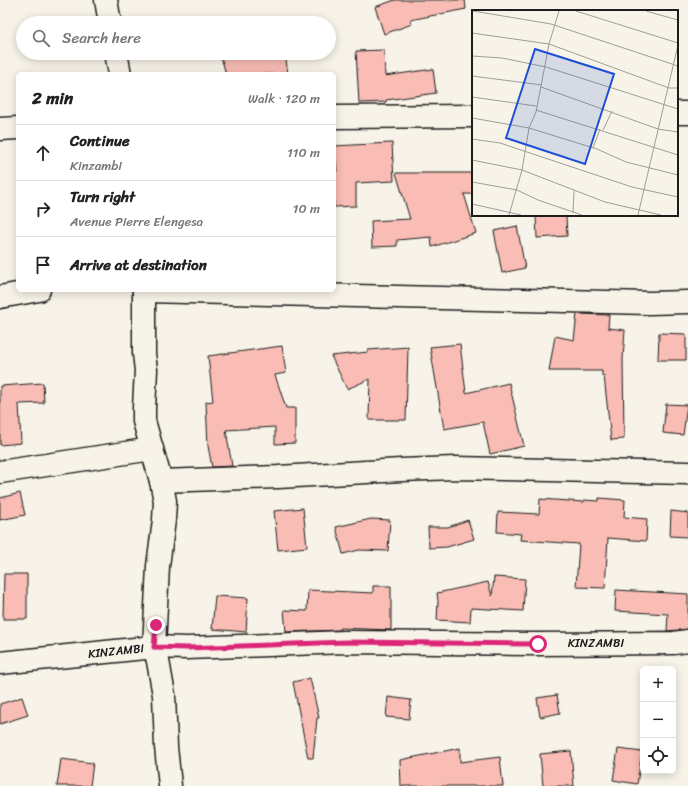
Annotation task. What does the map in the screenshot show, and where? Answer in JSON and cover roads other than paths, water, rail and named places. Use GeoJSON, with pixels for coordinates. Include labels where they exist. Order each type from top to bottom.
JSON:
{"type":"FeatureCollection","features":[{"type":"Feature","properties":{"kind":"street"},"geometry":{"type":"LineString","coordinates":[[106,0],[109,16]]}},
{"type":"Feature","properties":{"kind":"street"},"geometry":{"type":"LineString","coordinates":[[117,60],[120,72]]}},
{"type":"Feature","properties":{"kind":"street"},"geometry":{"type":"LineString","coordinates":[[336,117],[472,116]]}},
{"type":"Feature","properties":{"kind":"street"},"geometry":{"type":"LineString","coordinates":[[0,129],[16,128]]}},
{"type":"Feature","properties":{"kind":"street"},"geometry":{"type":"LineString","coordinates":[[0,297],[28,292]]}},
{"type":"Feature","properties":{"kind":"street"},"geometry":{"type":"LineString","coordinates":[[144,292],[144,354],[146,370],[144,421],[161,481],[166,506],[158,572],[154,647],[164,695],[166,747],[170,786]]}},
{"type":"Feature","properties":{"kind":"street"},"geometry":{"type":"LineString","coordinates":[[189,292],[688,302]]}},
{"type":"Feature","properties":{"kind":"street"},"geometry":{"type":"LineString","coordinates":[[0,472],[152,448]]}},
{"type":"Feature","properties":{"kind":"street"},"geometry":{"type":"LineString","coordinates":[[161,481],[455,468],[688,473]]}},
{"type":"Feature","properties":{"kind":"street","name":"KINZAMBI"},"geometry":{"type":"LineString","coordinates":[[0,663],[154,647],[187,648],[345,642],[561,644],[674,643],[688,641]]}}]}
